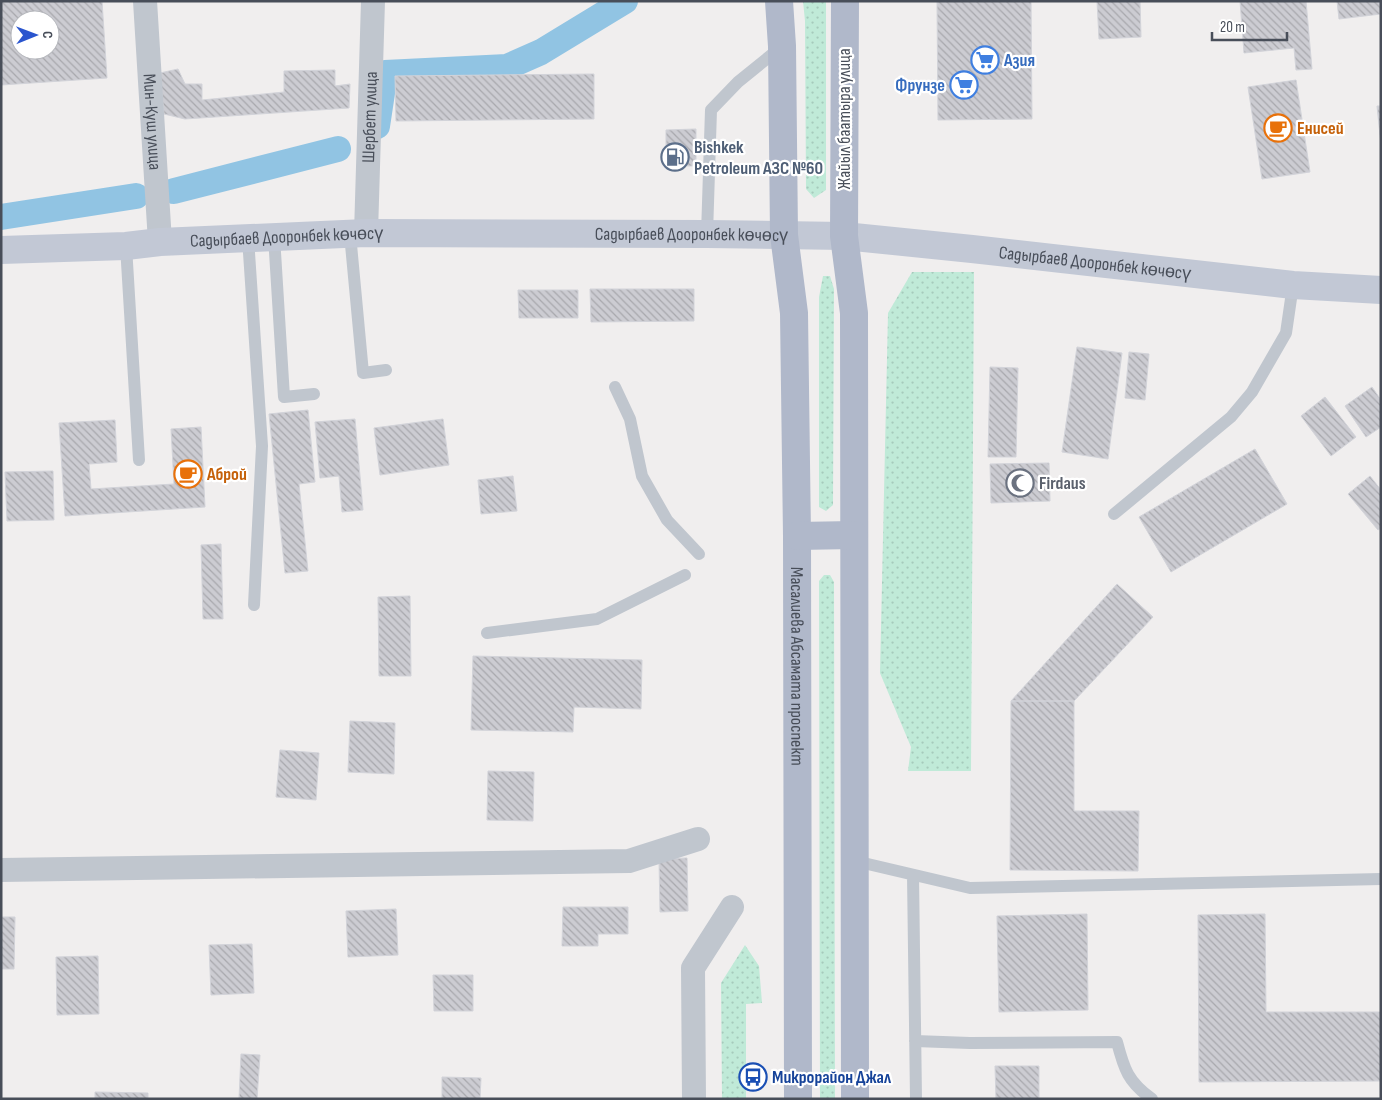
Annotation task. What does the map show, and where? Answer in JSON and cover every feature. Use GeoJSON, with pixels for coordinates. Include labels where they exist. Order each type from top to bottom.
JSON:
{"type":"FeatureCollection","features":[{"type":"Feature","properties":{"kind":"main road"},"geometry":{"type":"LineString","coordinates":[[779,1],[782,46],[784,236]]}},
{"type":"Feature","properties":{"kind":"main road","name":"Жайыл баатыра улица"},"geometry":{"type":"LineString","coordinates":[[844,236],[845,1]]}},
{"type":"Feature","properties":{"kind":"main road","name":"Садырбаев Дооронбек көчөсү"},"geometry":{"type":"LineString","coordinates":[[1,250],[126,246],[160,242],[358,233],[844,236],[972,248],[1293,285],[1381,290]]}},
{"type":"Feature","properties":{"kind":"main road","name":"Масалиева Абсамата проспект"},"geometry":{"type":"LineString","coordinates":[[784,236],[794,313],[797,536],[798,1099]]}},
{"type":"Feature","properties":{"kind":"main road"},"geometry":{"type":"LineString","coordinates":[[844,236],[854,313],[855,1099]]}},
{"type":"Feature","properties":{"kind":"main road"},"geometry":{"type":"LineString","coordinates":[[797,536],[854,535]]}},
{"type":"Feature","properties":{"kind":"street","name":"Мин-Куш улица"},"geometry":{"type":"LineString","coordinates":[[145,1],[160,242]]}},
{"type":"Feature","properties":{"kind":"street","name":"Шербет улица"},"geometry":{"type":"LineString","coordinates":[[358,233],[373,1]]}},
{"type":"Feature","properties":{"kind":"street"},"geometry":{"type":"LineString","coordinates":[[1,870],[629,861],[698,839]]}},
{"type":"Feature","properties":{"kind":"street"},"geometry":{"type":"LineString","coordinates":[[694,1099],[693,968],[732,907]]}},
{"type":"Feature","properties":{"kind":"lane"},"geometry":{"type":"LineString","coordinates":[[707,234],[711,110],[738,82],[782,46]]}},
{"type":"Feature","properties":{"kind":"lane"},"geometry":{"type":"LineString","coordinates":[[358,233],[363,373],[386,370]]}},
{"type":"Feature","properties":{"kind":"lane"},"geometry":{"type":"LineString","coordinates":[[274,236],[284,397],[314,394]]}},
{"type":"Feature","properties":{"kind":"lane"},"geometry":{"type":"LineString","coordinates":[[248,238],[262,446],[254,605]]}},
{"type":"Feature","properties":{"kind":"lane"},"geometry":{"type":"LineString","coordinates":[[126,246],[140,460]]}},
{"type":"Feature","properties":{"kind":"lane"},"geometry":{"type":"LineString","coordinates":[[1114,514],[1231,417],[1252,392],[1286,333],[1293,285]]}},
{"type":"Feature","properties":{"kind":"lane"},"geometry":{"type":"LineString","coordinates":[[615,387],[630,419],[642,476],[666,520],[699,554]]}},
{"type":"Feature","properties":{"kind":"lane"},"geometry":{"type":"LineString","coordinates":[[487,633],[597,618],[685,575]]}},
{"type":"Feature","properties":{"kind":"lane"},"geometry":{"type":"LineString","coordinates":[[855,861],[970,888],[1381,879]]}},
{"type":"Feature","properties":{"kind":"lane"},"geometry":{"type":"LineString","coordinates":[[913,875],[916,1099]]}},
{"type":"Feature","properties":{"kind":"lane"},"geometry":{"type":"LineString","coordinates":[[915,1042],[1117,1042],[1125,1070],[1138,1089],[1152,1099]]}},
{"type":"Feature","properties":{"kind":"green space"},"geometry":{"type":"Polygon","coordinates":[[[803,1],[826,1],[826,190],[814,198],[806,189],[805,21],[803,1]]]}},
{"type":"Feature","properties":{"kind":"green space"},"geometry":{"type":"Polygon","coordinates":[[[912,272],[974,272],[971,771],[908,771],[911,747],[880,673],[888,313],[912,272]]]}},
{"type":"Feature","properties":{"kind":"green space"},"geometry":{"type":"Polygon","coordinates":[[[823,276],[830,276],[834,289],[833,505],[826,511],[819,507],[819,297],[823,276]]]}},
{"type":"Feature","properties":{"kind":"green space"},"geometry":{"type":"Polygon","coordinates":[[[824,575],[830,575],[834,582],[835,1099],[820,1099],[819,581],[824,575]]]}},
{"type":"Feature","properties":{"kind":"green space"},"geometry":{"type":"Polygon","coordinates":[[[745,945],[759,966],[762,1003],[746,1004],[746,1099],[722,1099],[721,983],[745,945]]]}},
{"type":"Feature","properties":{"kind":"building"},"geometry":{"type":"Polygon","coordinates":[[[1,1],[102,1],[107,78],[1,85],[1,1]]]}},
{"type":"Feature","properties":{"kind":"building","name":"Азия"},"geometry":{"type":"Polygon","coordinates":[[[937,1],[1031,1],[1032,119],[938,120],[937,1]]]}},
{"type":"Feature","properties":{"kind":"building"},"geometry":{"type":"Polygon","coordinates":[[[1097,1],[1140,1],[1141,37],[1099,39],[1097,1]]]}},
{"type":"Feature","properties":{"kind":"building"},"geometry":{"type":"Polygon","coordinates":[[[1240,1],[1306,1],[1312,69],[1296,70],[1294,48],[1244,53],[1240,1]]]}},
{"type":"Feature","properties":{"kind":"building"},"geometry":{"type":"Polygon","coordinates":[[[1337,1],[1381,1],[1381,14],[1339,19],[1337,1]]]}},
{"type":"Feature","properties":{"kind":"building"},"geometry":{"type":"Polygon","coordinates":[[[178,69],[185,84],[202,84],[202,100],[284,92],[284,71],[335,70],[335,86],[350,84],[349,108],[185,119],[164,114],[160,73],[178,69]]]}},
{"type":"Feature","properties":{"kind":"building"},"geometry":{"type":"Polygon","coordinates":[[[594,74],[594,119],[396,121],[395,76],[594,74]]]}},
{"type":"Feature","properties":{"kind":"building"},"geometry":{"type":"Polygon","coordinates":[[[1296,80],[1310,172],[1262,179],[1248,87],[1296,80]]]}},
{"type":"Feature","properties":{"kind":"building"},"geometry":{"type":"Polygon","coordinates":[[[1377,106],[1381,106],[1381,145],[1377,106]]]}},
{"type":"Feature","properties":{"kind":"building"},"geometry":{"type":"Polygon","coordinates":[[[696,129],[696,166],[666,166],[666,130],[696,129]]]}},
{"type":"Feature","properties":{"kind":"building"},"geometry":{"type":"Polygon","coordinates":[[[590,289],[694,289],[694,321],[591,322],[590,289]]]}},
{"type":"Feature","properties":{"kind":"building"},"geometry":{"type":"Polygon","coordinates":[[[518,290],[578,290],[578,318],[519,318],[518,290]]]}},
{"type":"Feature","properties":{"kind":"building"},"geometry":{"type":"Polygon","coordinates":[[[1077,347],[1122,353],[1108,459],[1062,452],[1077,347]]]}},
{"type":"Feature","properties":{"kind":"building"},"geometry":{"type":"Polygon","coordinates":[[[1129,352],[1149,354],[1145,400],[1125,398],[1129,352]]]}},
{"type":"Feature","properties":{"kind":"building"},"geometry":{"type":"Polygon","coordinates":[[[990,367],[1018,368],[1016,457],[988,457],[990,367]]]}},
{"type":"Feature","properties":{"kind":"building"},"geometry":{"type":"Polygon","coordinates":[[[1372,387],[1381,400],[1381,427],[1366,437],[1345,406],[1372,387]]]}},
{"type":"Feature","properties":{"kind":"building"},"geometry":{"type":"Polygon","coordinates":[[[1325,397],[1356,437],[1331,456],[1301,416],[1325,397]]]}},
{"type":"Feature","properties":{"kind":"building"},"geometry":{"type":"Polygon","coordinates":[[[308,410],[315,482],[299,484],[308,571],[285,573],[269,414],[308,410]]]}},
{"type":"Feature","properties":{"kind":"building"},"geometry":{"type":"Polygon","coordinates":[[[355,419],[363,510],[342,512],[339,476],[320,478],[315,422],[355,419]]]}},
{"type":"Feature","properties":{"kind":"building"},"geometry":{"type":"Polygon","coordinates":[[[443,419],[449,465],[380,475],[374,428],[443,419]]]}},
{"type":"Feature","properties":{"kind":"building","name":"Аброй"},"geometry":{"type":"Polygon","coordinates":[[[115,420],[117,462],[89,464],[91,489],[174,484],[171,429],[201,427],[205,507],[65,516],[59,423],[115,420]]]}},
{"type":"Feature","properties":{"kind":"building"},"geometry":{"type":"Polygon","coordinates":[[[1255,449],[1287,504],[1171,572],[1139,517],[1255,449]]]}},
{"type":"Feature","properties":{"kind":"building","name":"Firdaus"},"geometry":{"type":"Polygon","coordinates":[[[1049,463],[1050,501],[991,503],[990,464],[1049,463]]]}},
{"type":"Feature","properties":{"kind":"building"},"geometry":{"type":"Polygon","coordinates":[[[53,471],[54,520],[7,521],[5,472],[53,471]]]}},
{"type":"Feature","properties":{"kind":"building"},"geometry":{"type":"Polygon","coordinates":[[[513,476],[517,511],[481,514],[478,480],[513,476]]]}},
{"type":"Feature","properties":{"kind":"building"},"geometry":{"type":"Polygon","coordinates":[[[1370,476],[1381,490],[1381,528],[1378,530],[1348,494],[1370,476]]]}},
{"type":"Feature","properties":{"kind":"building"},"geometry":{"type":"Polygon","coordinates":[[[221,544],[223,619],[203,619],[201,545],[221,544]]]}},
{"type":"Feature","properties":{"kind":"building"},"geometry":{"type":"Polygon","coordinates":[[[1117,584],[1153,617],[1074,701],[1011,701],[1117,584]]]}},
{"type":"Feature","properties":{"kind":"building"},"geometry":{"type":"Polygon","coordinates":[[[410,596],[411,676],[379,676],[378,597],[410,596]]]}},
{"type":"Feature","properties":{"kind":"building"},"geometry":{"type":"Polygon","coordinates":[[[473,656],[642,660],[641,709],[574,707],[573,732],[471,730],[473,656]]]}},
{"type":"Feature","properties":{"kind":"building"},"geometry":{"type":"Polygon","coordinates":[[[1011,701],[1074,701],[1074,811],[1139,811],[1138,871],[1010,870],[1011,701]]]}},
{"type":"Feature","properties":{"kind":"building"},"geometry":{"type":"Polygon","coordinates":[[[350,721],[395,723],[394,774],[348,772],[350,721]]]}},
{"type":"Feature","properties":{"kind":"building"},"geometry":{"type":"Polygon","coordinates":[[[280,750],[319,753],[316,800],[276,797],[280,750]]]}},
{"type":"Feature","properties":{"kind":"building"},"geometry":{"type":"Polygon","coordinates":[[[488,771],[534,772],[533,821],[487,820],[488,771]]]}},
{"type":"Feature","properties":{"kind":"building"},"geometry":{"type":"Polygon","coordinates":[[[687,858],[688,911],[660,912],[659,859],[687,858]]]}},
{"type":"Feature","properties":{"kind":"building"},"geometry":{"type":"Polygon","coordinates":[[[563,907],[628,907],[628,934],[598,934],[598,946],[562,946],[563,907]]]}},
{"type":"Feature","properties":{"kind":"building"},"geometry":{"type":"Polygon","coordinates":[[[396,909],[398,955],[348,957],[346,911],[396,909]]]}},
{"type":"Feature","properties":{"kind":"building"},"geometry":{"type":"Polygon","coordinates":[[[1087,914],[1088,1010],[999,1012],[997,916],[1087,914]]]}},
{"type":"Feature","properties":{"kind":"building"},"geometry":{"type":"Polygon","coordinates":[[[1265,914],[1266,1012],[1381,1012],[1381,1081],[1199,1082],[1198,915],[1265,914]]]}},
{"type":"Feature","properties":{"kind":"building"},"geometry":{"type":"Polygon","coordinates":[[[1,917],[15,917],[14,969],[1,969],[1,917]]]}},
{"type":"Feature","properties":{"kind":"building"},"geometry":{"type":"Polygon","coordinates":[[[252,944],[254,993],[211,995],[209,945],[252,944]]]}},
{"type":"Feature","properties":{"kind":"building"},"geometry":{"type":"Polygon","coordinates":[[[98,956],[99,1014],[57,1015],[56,957],[98,956]]]}},
{"type":"Feature","properties":{"kind":"building"},"geometry":{"type":"Polygon","coordinates":[[[433,975],[473,975],[473,1011],[434,1011],[433,975]]]}},
{"type":"Feature","properties":{"kind":"building"},"geometry":{"type":"Polygon","coordinates":[[[241,1054],[260,1055],[257,1099],[239,1099],[241,1054]]]}},
{"type":"Feature","properties":{"kind":"building"},"geometry":{"type":"Polygon","coordinates":[[[995,1066],[1039,1066],[1039,1099],[996,1099],[995,1066]]]}},
{"type":"Feature","properties":{"kind":"building"},"geometry":{"type":"Polygon","coordinates":[[[442,1077],[481,1078],[480,1099],[442,1099],[442,1077]]]}},
{"type":"Feature","properties":{"kind":"building"},"geometry":{"type":"Polygon","coordinates":[[[95,1092],[148,1093],[148,1099],[95,1099],[95,1092]]]}},
{"type":"Feature","properties":{"kind":"waterway"},"geometry":{"type":"LineString","coordinates":[[377,126],[385,73],[507,67],[541,52],[625,1]]}},
{"type":"Feature","properties":{"kind":"waterway"},"geometry":{"type":"LineString","coordinates":[[174,191],[338,149]]}},
{"type":"Feature","properties":{"kind":"waterway"},"geometry":{"type":"LineString","coordinates":[[1,217],[136,196]]}},
{"type":"Feature","properties":{"kind":"place","name":"Азия"},"geometry":{"type":"Point","coordinates":[985,60]}},
{"type":"Feature","properties":{"kind":"place","name":"Фрунзе"},"geometry":{"type":"Point","coordinates":[964,85]}},
{"type":"Feature","properties":{"kind":"place","name":"Енисей"},"geometry":{"type":"Point","coordinates":[1278,128]}},
{"type":"Feature","properties":{"kind":"place","name":"Bishkek Petroleum АЗС №60"},"geometry":{"type":"Point","coordinates":[675,157]}},
{"type":"Feature","properties":{"kind":"place","name":"Аброй"},"geometry":{"type":"Point","coordinates":[188,474]}},
{"type":"Feature","properties":{"kind":"place","name":"Firdaus"},"geometry":{"type":"Point","coordinates":[1020,483]}},
{"type":"Feature","properties":{"kind":"place","name":"Микрорайон Джал"},"geometry":{"type":"Point","coordinates":[753,1077]}}]}
